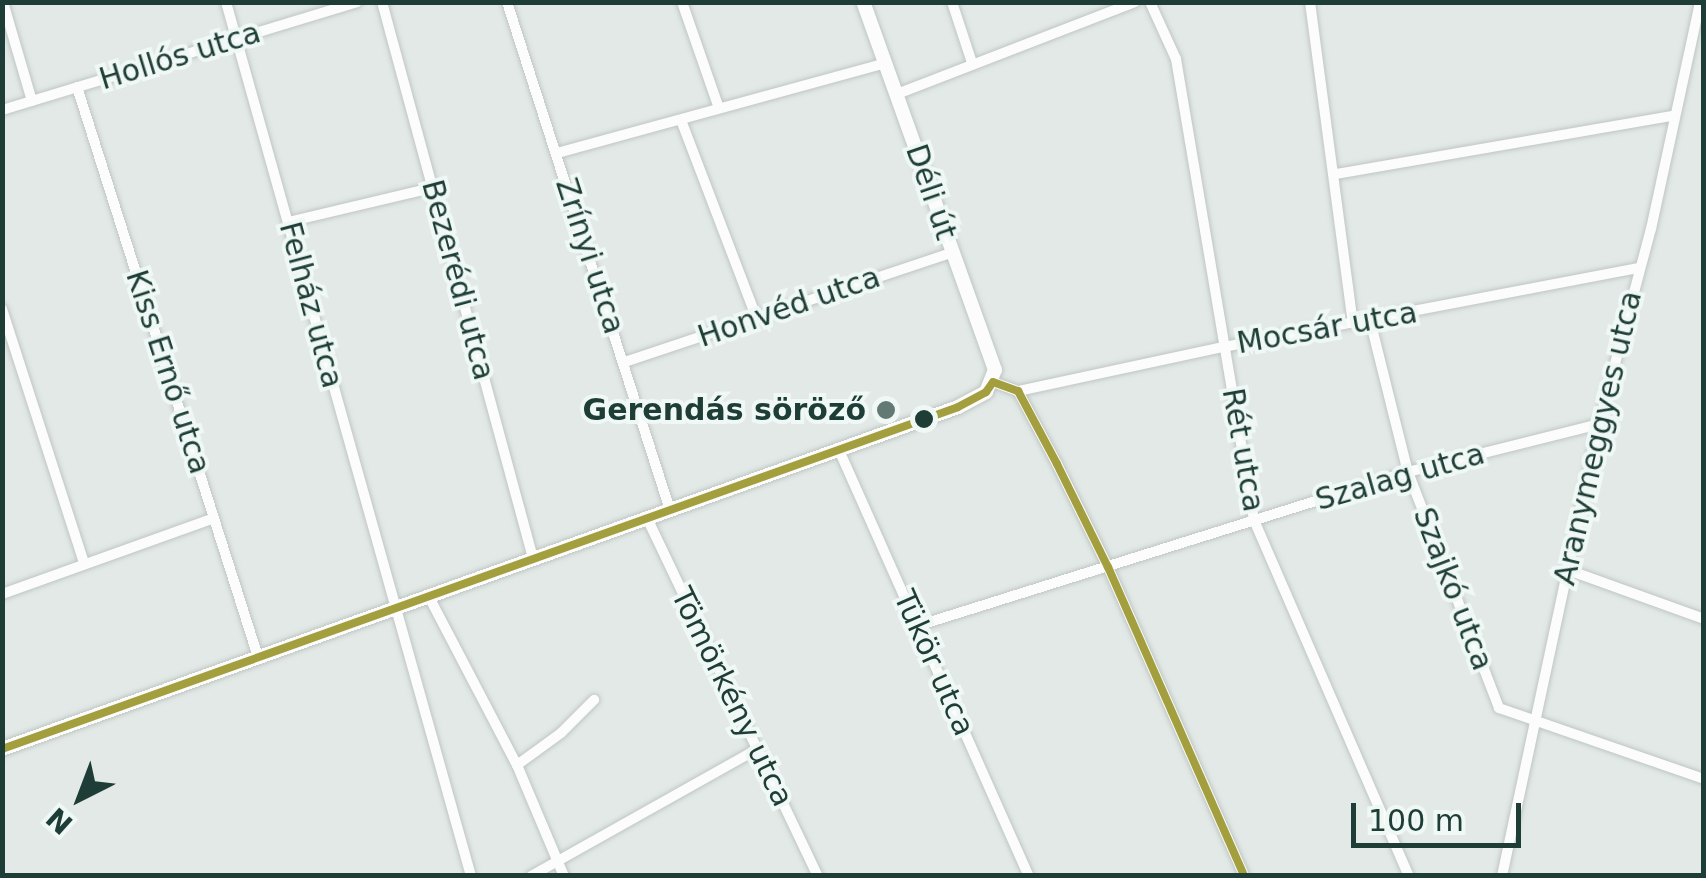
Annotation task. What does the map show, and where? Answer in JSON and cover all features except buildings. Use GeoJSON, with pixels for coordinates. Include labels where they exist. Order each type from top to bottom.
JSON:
{"type":"FeatureCollection","features":[{"type":"Feature","properties":{"kind":"main road","name":"Déli út"},"geometry":{"type":"LineString","coordinates":[[863,2],[994,370],[993,382]]}},
{"type":"Feature","properties":{"kind":"main road"},"geometry":{"type":"LineString","coordinates":[[2,749],[958,407],[986,392],[993,382]]}},
{"type":"Feature","properties":{"kind":"street"},"geometry":{"type":"LineString","coordinates":[[3,2],[32,101]]}},
{"type":"Feature","properties":{"kind":"street","name":"Felház utca"},"geometry":{"type":"LineString","coordinates":[[226,2],[393,609],[471,876]]}},
{"type":"Feature","properties":{"kind":"street","name":"Hollós utca"},"geometry":{"type":"LineString","coordinates":[[2,110],[357,2]]}},
{"type":"Feature","properties":{"kind":"street","name":"Bezerédi utca"},"geometry":{"type":"LineString","coordinates":[[382,2],[533,558]]}},
{"type":"Feature","properties":{"kind":"street","name":"Zrínyi utca"},"geometry":{"type":"LineString","coordinates":[[507,2],[670,510]]}},
{"type":"Feature","properties":{"kind":"street"},"geometry":{"type":"LineString","coordinates":[[682,2],[719,108]]}},
{"type":"Feature","properties":{"kind":"street"},"geometry":{"type":"LineString","coordinates":[[952,2],[972,63]]}},
{"type":"Feature","properties":{"kind":"street","name":"Rét utca"},"geometry":{"type":"LineString","coordinates":[[1150,2],[1176,59],[1254,520],[1409,876]]}},
{"type":"Feature","properties":{"kind":"street"},"geometry":{"type":"LineString","coordinates":[[1310,2],[1353,323]]}},
{"type":"Feature","properties":{"kind":"street","name":"Aranymeggyes utca"},"geometry":{"type":"LineString","coordinates":[[1506,874],[1533,720],[1599,424],[1637,268],[1651,228],[1700,2]]}},
{"type":"Feature","properties":{"kind":"street"},"geometry":{"type":"LineString","coordinates":[[896,94],[1132,3]]}},
{"type":"Feature","properties":{"kind":"street"},"geometry":{"type":"LineString","coordinates":[[557,153],[884,63]]}},
{"type":"Feature","properties":{"kind":"street","name":"Kiss Ernő utca"},"geometry":{"type":"LineString","coordinates":[[77,87],[258,658]]}},
{"type":"Feature","properties":{"kind":"street"},"geometry":{"type":"LineString","coordinates":[[1336,174],[1673,116]]}},
{"type":"Feature","properties":{"kind":"street"},"geometry":{"type":"LineString","coordinates":[[680,120],[756,316]]}},
{"type":"Feature","properties":{"kind":"street"},"geometry":{"type":"LineString","coordinates":[[288,222],[432,188]]}},
{"type":"Feature","properties":{"kind":"street","name":"Honvéd utca"},"geometry":{"type":"LineString","coordinates":[[625,362],[952,252]]}},
{"type":"Feature","properties":{"kind":"street","name":"Mocsár utca"},"geometry":{"type":"LineString","coordinates":[[1018,391],[1224,346],[1637,268]]}},
{"type":"Feature","properties":{"kind":"street"},"geometry":{"type":"LineString","coordinates":[[2,309],[84,562]]}},
{"type":"Feature","properties":{"kind":"street","name":"Szajkó utca"},"geometry":{"type":"LineString","coordinates":[[1370,320],[1408,472],[1499,708],[1704,779]]}},
{"type":"Feature","properties":{"kind":"street"},"geometry":{"type":"LineString","coordinates":[[993,382],[1018,391],[1108,567],[1244,876]]}},
{"type":"Feature","properties":{"kind":"street","name":"Szalag utca"},"geometry":{"type":"LineString","coordinates":[[917,626],[1408,472],[1599,424]]}},
{"type":"Feature","properties":{"kind":"street","name":"Tükör utca"},"geometry":{"type":"LineString","coordinates":[[839,450],[1028,876]]}},
{"type":"Feature","properties":{"kind":"street"},"geometry":{"type":"LineString","coordinates":[[2,594],[214,518]]}},
{"type":"Feature","properties":{"kind":"street","name":"Tömörkény utca"},"geometry":{"type":"LineString","coordinates":[[647,518],[818,876]]}},
{"type":"Feature","properties":{"kind":"street"},"geometry":{"type":"LineString","coordinates":[[1568,570],[1704,620]]}},
{"type":"Feature","properties":{"kind":"street"},"geometry":{"type":"LineString","coordinates":[[428,596],[516,765],[564,876]]}},
{"type":"Feature","properties":{"kind":"street"},"geometry":{"type":"LineString","coordinates":[[516,765],[561,734],[594,700]]}},
{"type":"Feature","properties":{"kind":"street"},"geometry":{"type":"LineString","coordinates":[[531,876],[757,749]]}},
{"type":"Feature","properties":{"kind":"transit line"},"geometry":{"type":"LineString","coordinates":[[993,382],[1018,391],[1057,464],[1108,567],[1244,876]]}},
{"type":"Feature","properties":{"kind":"transit line"},"geometry":{"type":"LineString","coordinates":[[2,749],[958,407],[986,392],[993,382]]}},
{"type":"Feature","properties":{"kind":"place","name":"Gerendás söröző"},"geometry":{"type":"Point","coordinates":[886,410]}}]}
